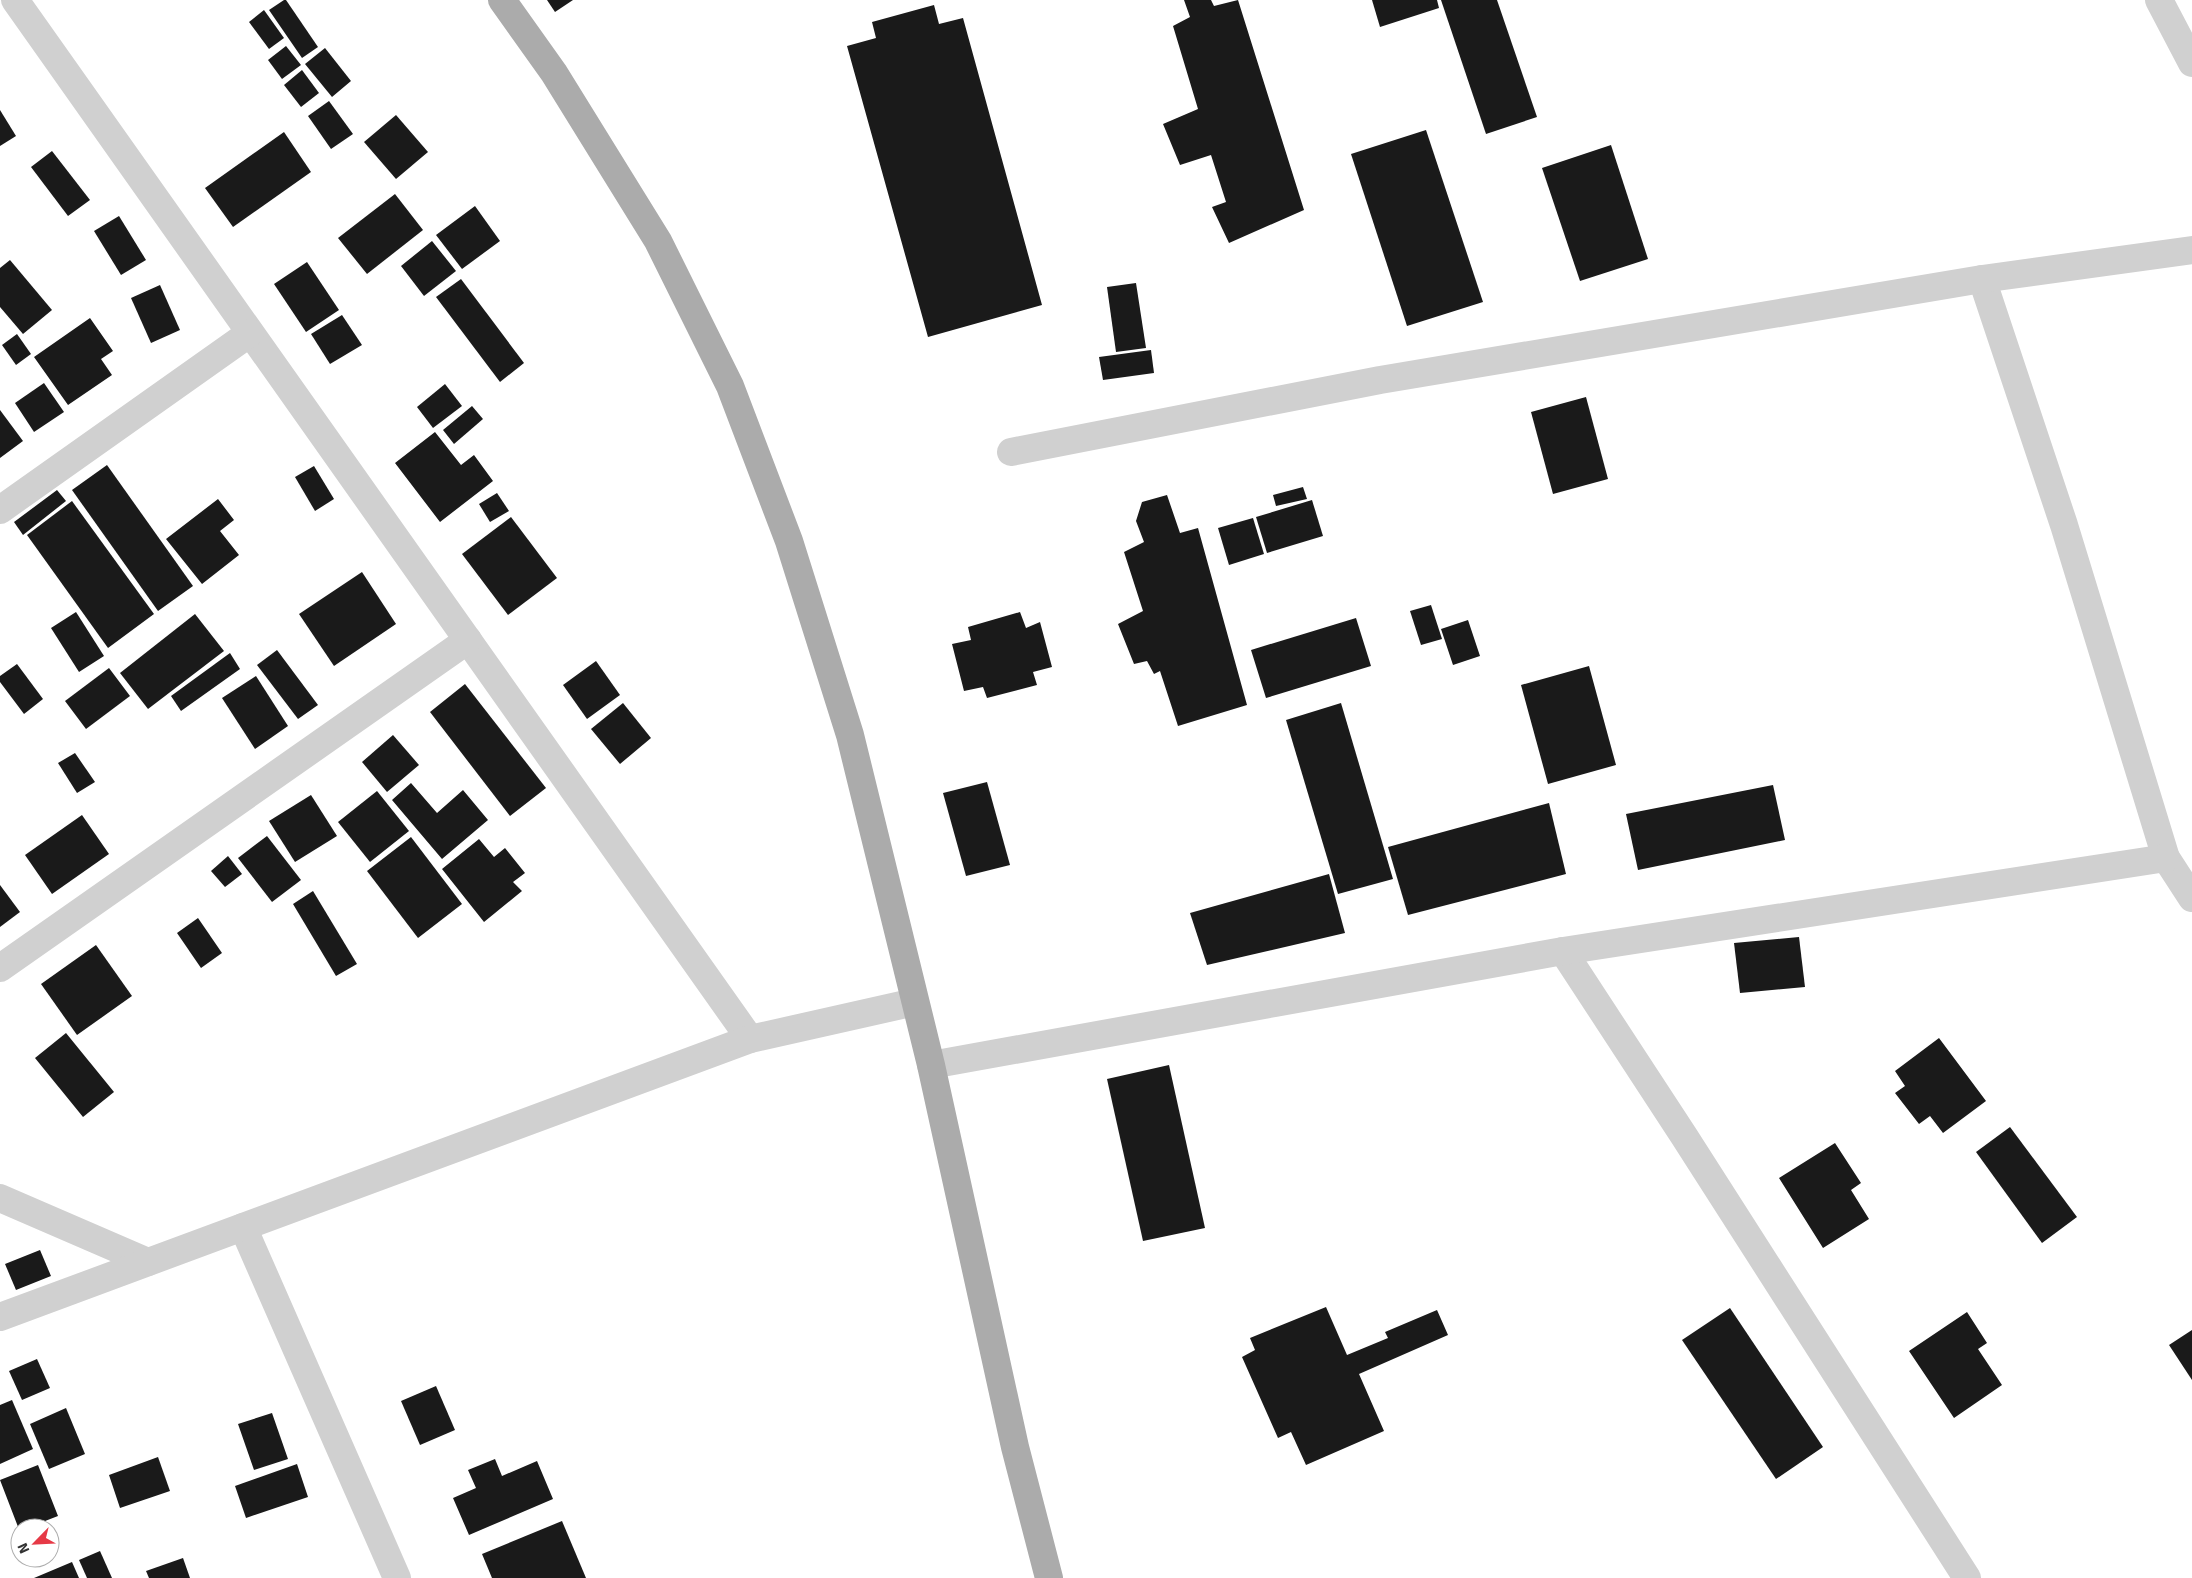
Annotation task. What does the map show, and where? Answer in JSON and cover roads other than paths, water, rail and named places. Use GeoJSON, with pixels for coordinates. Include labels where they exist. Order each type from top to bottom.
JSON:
{"type":"FeatureCollection","features":[{"type":"Feature","properties":{"kind":"main road"},"geometry":{"type":"LineString","coordinates":[[502,0],[554,73],[658,241],[730,386],[789,541],[850,735],[931,1065],[1015,1447],[1049,1578]]}},
{"type":"Feature","properties":{"kind":"street"},"geometry":{"type":"LineString","coordinates":[[15,0],[750,1039]]}},
{"type":"Feature","properties":{"kind":"street"},"geometry":{"type":"LineString","coordinates":[[2159,0],[2192,63]]}},
{"type":"Feature","properties":{"kind":"street"},"geometry":{"type":"LineString","coordinates":[[1011,452],[1380,380],[1982,279],[2192,250]]}},
{"type":"Feature","properties":{"kind":"street"},"geometry":{"type":"LineString","coordinates":[[1982,279],[2064,525],[2166,858],[2192,898]]}},
{"type":"Feature","properties":{"kind":"street"},"geometry":{"type":"LineString","coordinates":[[0,510],[250,333]]}},
{"type":"Feature","properties":{"kind":"street"},"geometry":{"type":"LineString","coordinates":[[0,968],[468,640]]}},
{"type":"Feature","properties":{"kind":"street"},"geometry":{"type":"LineString","coordinates":[[931,1065],[1563,952],[2166,858]]}},
{"type":"Feature","properties":{"kind":"street"},"geometry":{"type":"LineString","coordinates":[[1563,952],[1689,1144],[1967,1578]]}},
{"type":"Feature","properties":{"kind":"street"},"geometry":{"type":"LineString","coordinates":[[0,1317],[750,1039],[915,1002]]}},
{"type":"Feature","properties":{"kind":"street"},"geometry":{"type":"LineString","coordinates":[[0,1198],[148,1262]]}},
{"type":"Feature","properties":{"kind":"street"},"geometry":{"type":"LineString","coordinates":[[243,1227],[397,1578]]}}]}
